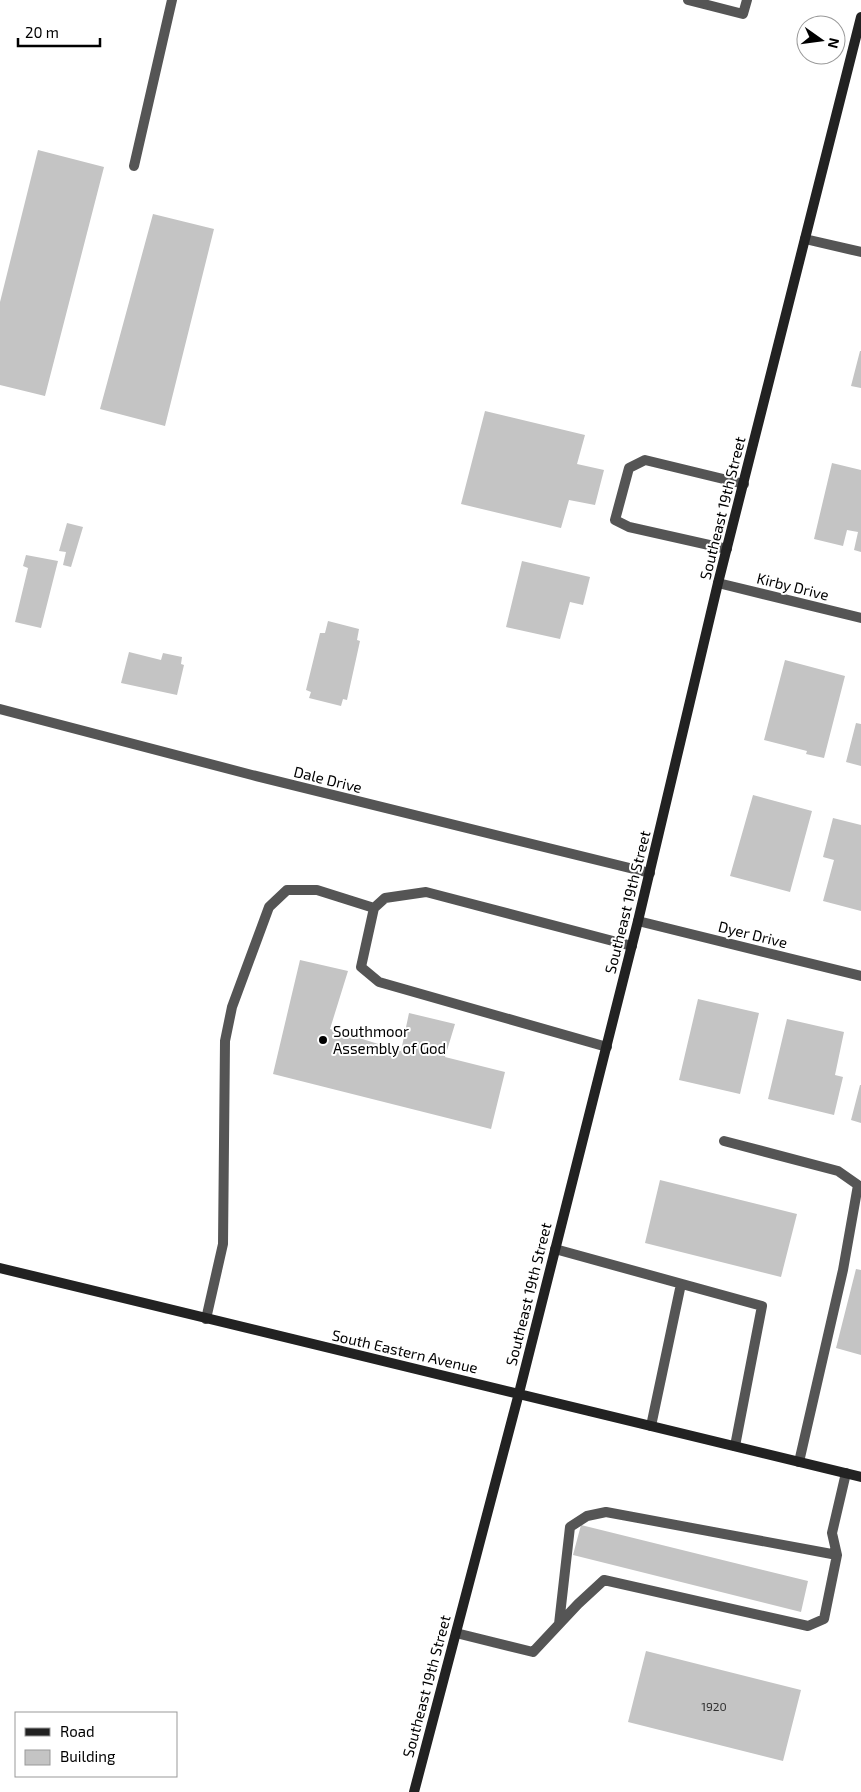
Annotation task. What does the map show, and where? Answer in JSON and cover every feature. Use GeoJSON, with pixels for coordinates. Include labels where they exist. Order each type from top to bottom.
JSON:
{"type":"FeatureCollection","features":[{"type":"Feature","properties":{"kind":"main road","name":"Southeast 19th Street"},"geometry":{"type":"LineString","coordinates":[[414,1792],[519,1393],[607,1047],[718,583],[861,16]]}},
{"type":"Feature","properties":{"kind":"main road","name":"South Eastern Avenue"},"geometry":{"type":"LineString","coordinates":[[0,1268],[861,1476]]}},
{"type":"Feature","properties":{"kind":"street"},"geometry":{"type":"LineString","coordinates":[[134,166],[172,0]]}},
{"type":"Feature","properties":{"kind":"street"},"geometry":{"type":"LineString","coordinates":[[688,0],[744,14],[747,0]]}},
{"type":"Feature","properties":{"kind":"street"},"geometry":{"type":"LineString","coordinates":[[805,239],[861,252]]}},
{"type":"Feature","properties":{"kind":"street"},"geometry":{"type":"LineString","coordinates":[[727,549],[629,527],[615,520],[629,468],[645,460],[744,484]]}},
{"type":"Feature","properties":{"kind":"street","name":"Kirby Drive"},"geometry":{"type":"LineString","coordinates":[[718,583],[861,618]]}},
{"type":"Feature","properties":{"kind":"street","name":"Dale Drive"},"geometry":{"type":"LineString","coordinates":[[0,709],[252,775],[650,873]]}},
{"type":"Feature","properties":{"kind":"street"},"geometry":{"type":"LineString","coordinates":[[206,1319],[223,1244],[225,1041],[232,1007],[269,907],[287,890],[317,890],[374,908]]}},
{"type":"Feature","properties":{"kind":"street"},"geometry":{"type":"LineString","coordinates":[[607,1047],[379,982],[361,967],[374,908],[385,898],[426,892],[632,946]]}},
{"type":"Feature","properties":{"kind":"street","name":"Dyer Drive"},"geometry":{"type":"LineString","coordinates":[[638,921],[861,976]]}},
{"type":"Feature","properties":{"kind":"street"},"geometry":{"type":"LineString","coordinates":[[724,1141],[838,1171],[858,1185],[844,1270],[799,1462]]}},
{"type":"Feature","properties":{"kind":"street"},"geometry":{"type":"LineString","coordinates":[[555,1249],[762,1306],[735,1446]]}},
{"type":"Feature","properties":{"kind":"street"},"geometry":{"type":"LineString","coordinates":[[651,1426],[682,1284]]}},
{"type":"Feature","properties":{"kind":"street"},"geometry":{"type":"LineString","coordinates":[[456,1633],[533,1652],[578,1604],[604,1580],[808,1626],[824,1619],[837,1555],[832,1533],[846,1473]]}},
{"type":"Feature","properties":{"kind":"street"},"geometry":{"type":"LineString","coordinates":[[559,1624],[570,1527],[587,1516],[606,1512],[837,1555]]}},
{"type":"Feature","properties":{"kind":"building"},"geometry":{"type":"Polygon","coordinates":[[[38,150],[104,167],[45,396],[0,385],[0,302],[38,150]]]}},
{"type":"Feature","properties":{"kind":"building"},"geometry":{"type":"Polygon","coordinates":[[[153,214],[214,229],[165,426],[100,409],[153,214]]]}},
{"type":"Feature","properties":{"kind":"building"},"geometry":{"type":"Polygon","coordinates":[[[861,351],[861,388],[851,386],[861,351]]]}},
{"type":"Feature","properties":{"kind":"building"},"geometry":{"type":"Polygon","coordinates":[[[485,411],[585,435],[577,464],[604,470],[595,505],[569,500],[561,528],[461,504],[485,411]]]}},
{"type":"Feature","properties":{"kind":"building"},"geometry":{"type":"Polygon","coordinates":[[[832,463],[861,470],[861,552],[854,550],[858,532],[847,530],[843,546],[814,539],[832,463]]]}},
{"type":"Feature","properties":{"kind":"building"},"geometry":{"type":"Polygon","coordinates":[[[67,523],[83,527],[71,567],[63,565],[66,552],[59,551],[67,523]]]}},
{"type":"Feature","properties":{"kind":"building"},"geometry":{"type":"Polygon","coordinates":[[[26,555],[58,561],[41,628],[15,622],[28,568],[23,566],[26,555]]]}},
{"type":"Feature","properties":{"kind":"building"},"geometry":{"type":"Polygon","coordinates":[[[522,561],[590,577],[583,605],[570,602],[560,639],[506,627],[522,561]]]}},
{"type":"Feature","properties":{"kind":"building"},"geometry":{"type":"Polygon","coordinates":[[[328,621],[359,629],[357,640],[360,641],[347,700],[343,699],[341,706],[309,698],[311,692],[306,690],[320,633],[325,633],[328,621]]]}},
{"type":"Feature","properties":{"kind":"building"},"geometry":{"type":"Polygon","coordinates":[[[129,652],[161,660],[163,653],[182,657],[181,664],[184,665],[177,695],[121,683],[129,652]]]}},
{"type":"Feature","properties":{"kind":"building"},"geometry":{"type":"Polygon","coordinates":[[[785,660],[845,676],[824,758],[806,754],[807,751],[764,740],[785,660]]]}},
{"type":"Feature","properties":{"kind":"building"},"geometry":{"type":"Polygon","coordinates":[[[856,723],[861,724],[861,766],[846,762],[856,723]]]}},
{"type":"Feature","properties":{"kind":"building"},"geometry":{"type":"Polygon","coordinates":[[[753,795],[812,811],[790,892],[730,876],[753,795]]]}},
{"type":"Feature","properties":{"kind":"building"},"geometry":{"type":"Polygon","coordinates":[[[833,818],[861,825],[861,911],[823,901],[834,860],[823,857],[833,818]]]}},
{"type":"Feature","properties":{"kind":"building","name":"Southmoor Assembly of God"},"geometry":{"type":"Polygon","coordinates":[[[300,960],[348,971],[330,1029],[401,1051],[409,1013],[455,1024],[445,1057],[505,1072],[491,1129],[273,1074],[300,960]]]}},
{"type":"Feature","properties":{"kind":"building"},"geometry":{"type":"Polygon","coordinates":[[[698,999],[759,1013],[740,1094],[679,1080],[698,999]]]}},
{"type":"Feature","properties":{"kind":"building"},"geometry":{"type":"Polygon","coordinates":[[[787,1019],[844,1032],[835,1075],[843,1077],[834,1115],[768,1099],[787,1019]]]}},
{"type":"Feature","properties":{"kind":"building"},"geometry":{"type":"Polygon","coordinates":[[[861,1085],[861,1123],[851,1120],[861,1085]]]}},
{"type":"Feature","properties":{"kind":"building"},"geometry":{"type":"Polygon","coordinates":[[[660,1180],[797,1214],[781,1277],[645,1243],[660,1180]]]}},
{"type":"Feature","properties":{"kind":"building"},"geometry":{"type":"Polygon","coordinates":[[[856,1269],[861,1270],[861,1355],[836,1348],[856,1269]]]}},
{"type":"Feature","properties":{"kind":"building"},"geometry":{"type":"Polygon","coordinates":[[[581,1525],[808,1581],[801,1612],[573,1555],[581,1525]]]}},
{"type":"Feature","properties":{"kind":"building"},"geometry":{"type":"Polygon","coordinates":[[[646,1651],[801,1690],[783,1761],[628,1722],[646,1651]]]}},
{"type":"Feature","properties":{"kind":"place","name":"Southmoor Assembly of God"},"geometry":{"type":"Point","coordinates":[323,1040]}}]}
